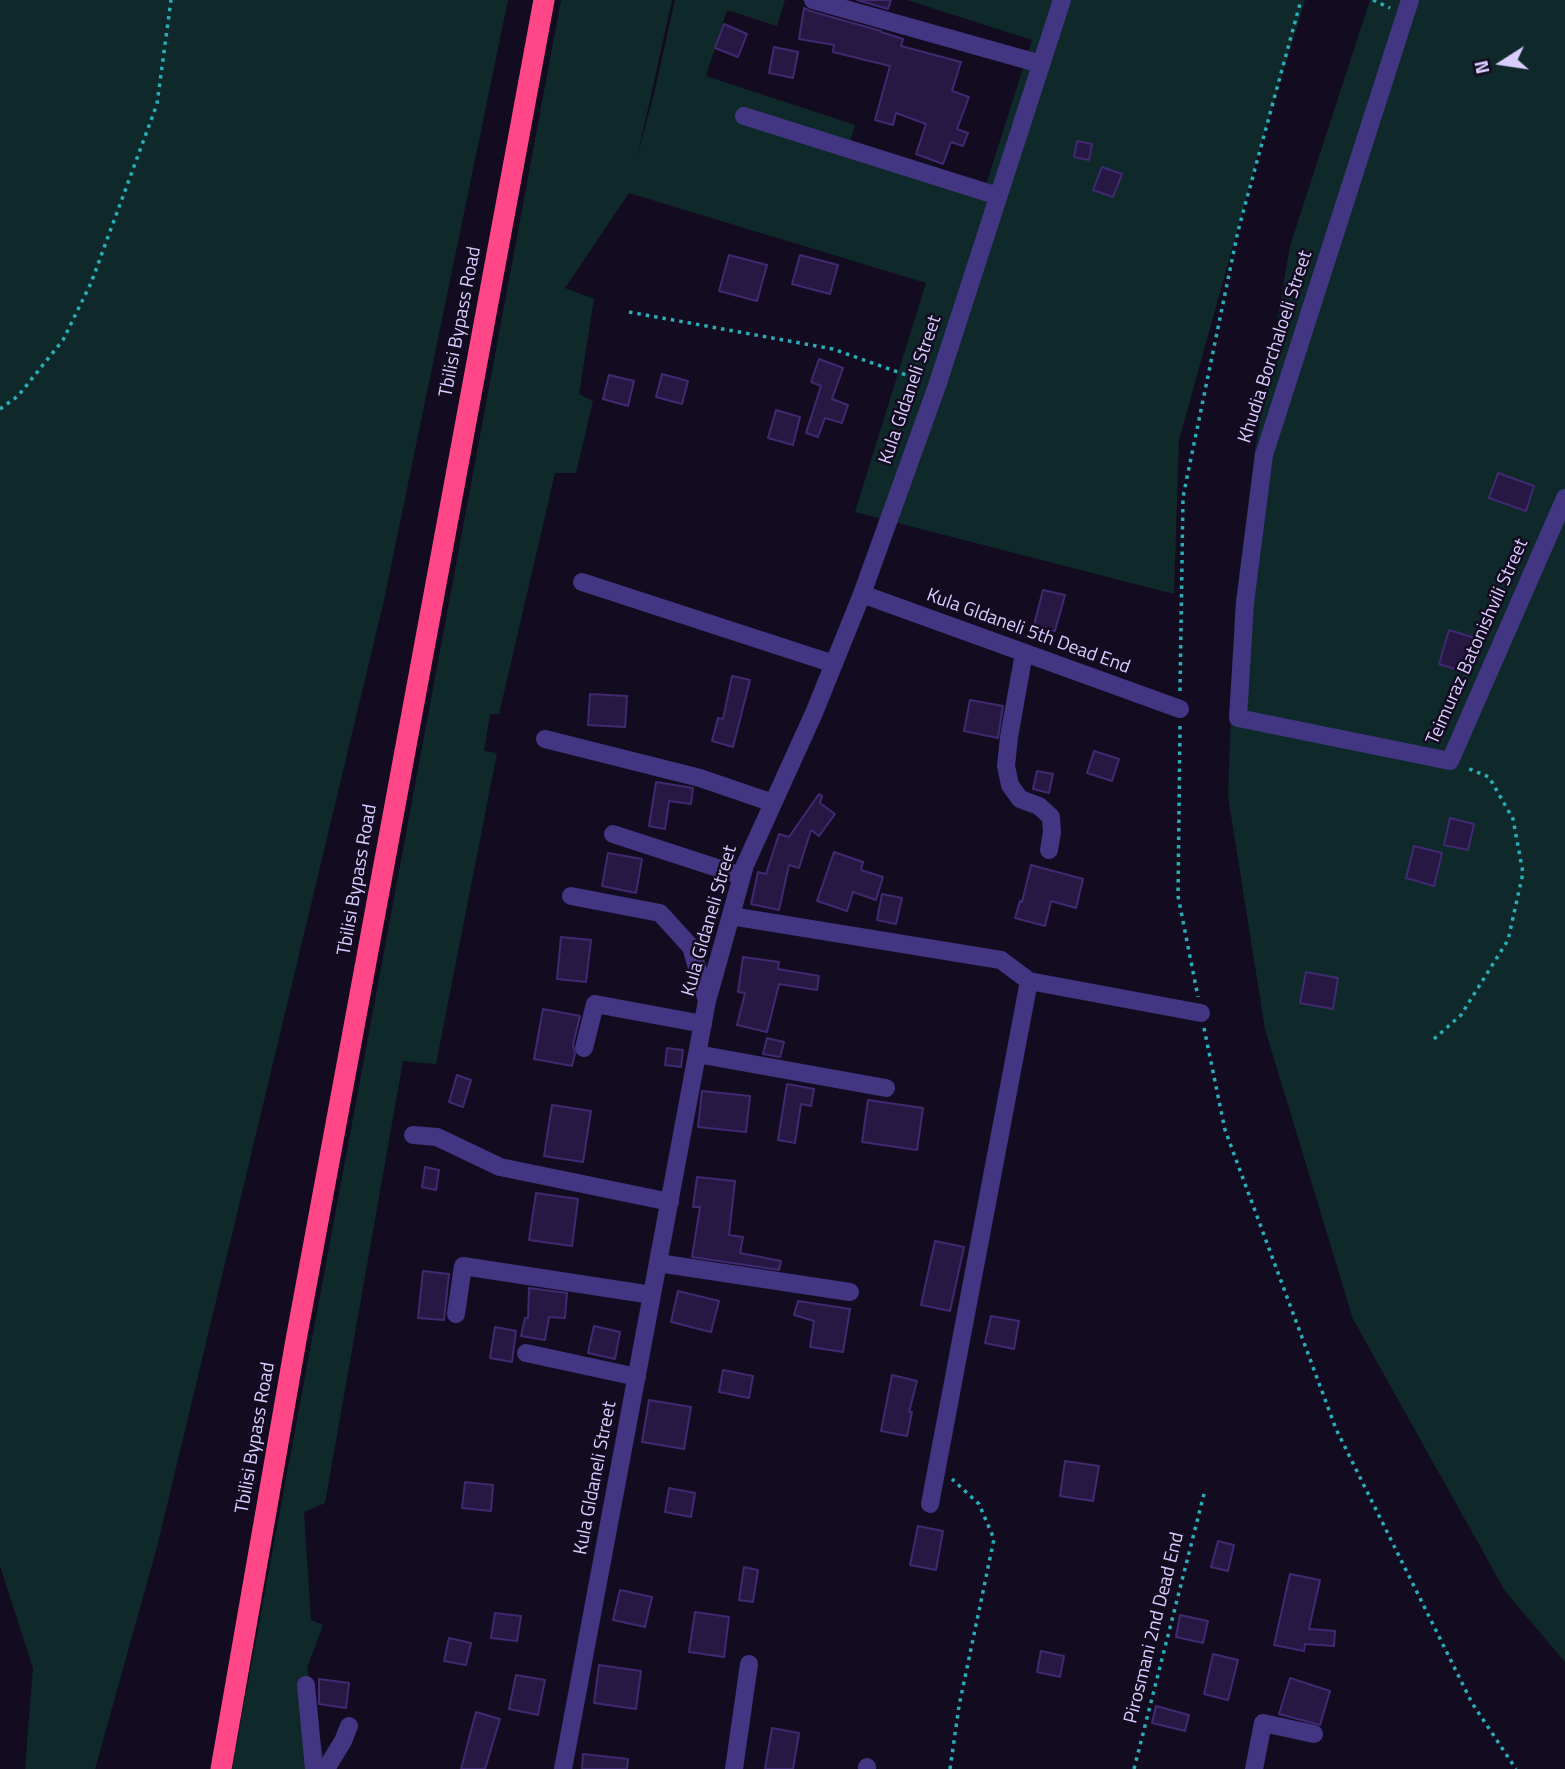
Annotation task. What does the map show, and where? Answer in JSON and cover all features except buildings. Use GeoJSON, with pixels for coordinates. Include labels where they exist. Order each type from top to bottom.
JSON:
{"type":"FeatureCollection","features":[{"type":"Feature","properties":{"kind":"highway","name":"Tbilisi Bypass Road"},"geometry":{"type":"LineString","coordinates":[[221,1769],[301,1313],[544,0]]}},
{"type":"Feature","properties":{"kind":"street"},"geometry":{"type":"LineString","coordinates":[[813,0],[1041,64]]}},
{"type":"Feature","properties":{"kind":"street","name":"Kula Gldaneli Street"},"geometry":{"type":"LineString","coordinates":[[563,1769],[707,1000],[745,865],[814,713],[862,594],[937,386],[1062,0]]}},
{"type":"Feature","properties":{"kind":"street","name":"Khudia Borchaloeli Street"},"geometry":{"type":"LineString","coordinates":[[1238,718],[1245,603],[1264,455],[1410,0]]}},
{"type":"Feature","properties":{"kind":"street"},"geometry":{"type":"LineString","coordinates":[[744,116],[998,196]]}},
{"type":"Feature","properties":{"kind":"street","name":"Teimuraz Batonishvili Street"},"geometry":{"type":"LineString","coordinates":[[1238,718],[1450,761],[1565,498]]}},
{"type":"Feature","properties":{"kind":"street"},"geometry":{"type":"LineString","coordinates":[[582,582],[834,664]]}},
{"type":"Feature","properties":{"kind":"street","name":"Kula Gldaneli 5th Dead End"},"geometry":{"type":"LineString","coordinates":[[862,594],[1180,709]]}},
{"type":"Feature","properties":{"kind":"street"},"geometry":{"type":"LineString","coordinates":[[1024,653],[1006,766],[1010,785],[1020,799],[1039,806],[1051,817],[1052,832],[1048,850]]}},
{"type":"Feature","properties":{"kind":"street"},"geometry":{"type":"LineString","coordinates":[[545,739],[700,778],[773,803]]}},
{"type":"Feature","properties":{"kind":"street"},"geometry":{"type":"LineString","coordinates":[[613,834],[742,876]]}},
{"type":"Feature","properties":{"kind":"street"},"geometry":{"type":"LineString","coordinates":[[571,896],[660,913],[691,947],[707,1000]]}},
{"type":"Feature","properties":{"kind":"street"},"geometry":{"type":"LineString","coordinates":[[731,916],[1001,960],[1029,981],[1201,1013]]}},
{"type":"Feature","properties":{"kind":"street"},"geometry":{"type":"LineString","coordinates":[[930,1504],[1029,981]]}},
{"type":"Feature","properties":{"kind":"street"},"geometry":{"type":"LineString","coordinates":[[584,1048],[595,1004],[703,1024]]}},
{"type":"Feature","properties":{"kind":"street"},"geometry":{"type":"LineString","coordinates":[[697,1054],[886,1088]]}},
{"type":"Feature","properties":{"kind":"street"},"geometry":{"type":"LineString","coordinates":[[413,1135],[437,1137],[500,1167],[670,1202]]}},
{"type":"Feature","properties":{"kind":"street"},"geometry":{"type":"LineString","coordinates":[[658,1263],[850,1292]]}},
{"type":"Feature","properties":{"kind":"street"},"geometry":{"type":"LineString","coordinates":[[456,1314],[463,1266],[652,1295]]}},
{"type":"Feature","properties":{"kind":"street"},"geometry":{"type":"LineString","coordinates":[[526,1353],[637,1377]]}},
{"type":"Feature","properties":{"kind":"street"},"geometry":{"type":"LineString","coordinates":[[734,1769],[748,1664]]}},
{"type":"Feature","properties":{"kind":"street"},"geometry":{"type":"LineString","coordinates":[[306,1685],[314,1769]]}},
{"type":"Feature","properties":{"kind":"street"},"geometry":{"type":"LineString","coordinates":[[1254,1769],[1263,1723],[1314,1734]]}},
{"type":"Feature","properties":{"kind":"street"},"geometry":{"type":"LineString","coordinates":[[326,1769],[349,1726]]}},
{"type":"Feature","properties":{"kind":"path"},"geometry":{"type":"LineString","coordinates":[[0,409],[18,396],[63,340],[91,282],[157,104],[171,0]]}},
{"type":"Feature","properties":{"kind":"path"},"geometry":{"type":"LineString","coordinates":[[1301,0],[1238,230],[1183,497],[1178,896],[1225,1130],[1336,1429],[1472,1703],[1516,1769]]}},
{"type":"Feature","properties":{"kind":"path"},"geometry":{"type":"LineString","coordinates":[[629,313],[833,349],[937,386]]}},
{"type":"Feature","properties":{"kind":"path"},"geometry":{"type":"LineString","coordinates":[[1434,1039],[1461,1015],[1508,940],[1523,873],[1513,819],[1489,777],[1450,761]]}},
{"type":"Feature","properties":{"kind":"path"},"geometry":{"type":"LineString","coordinates":[[937,1466],[979,1504],[994,1539],[959,1706],[950,1769]]}},
{"type":"Feature","properties":{"kind":"path","name":"Pirosmani 2nd Dead End"},"geometry":{"type":"LineString","coordinates":[[1134,1769],[1204,1494]]}},
{"type":"Feature","properties":{"kind":"green space"},"geometry":{"type":"Polygon","coordinates":[[[0,0],[508,0],[384,600],[157,1547],[95,1769],[25,1769],[33,1668],[0,1566],[0,0]]]}},
{"type":"Feature","properties":{"kind":"green space"},"geometry":{"type":"Polygon","coordinates":[[[561,0],[672,0],[637,158],[675,0],[785,0],[777,26],[727,10],[706,76],[855,125],[850,141],[986,185],[1032,40],[907,0],[1305,0],[1262,141],[1179,440],[1174,594],[855,512],[926,283],[629,193],[565,288],[594,299],[579,394],[593,401],[576,473],[555,473],[499,714],[490,714],[484,751],[497,753],[436,1064],[403,1061],[325,1503],[304,1512],[311,1620],[323,1625],[307,1668],[324,1761],[306,1769],[232,1769],[561,0]]]}},
{"type":"Feature","properties":{"kind":"green space"},"geometry":{"type":"Polygon","coordinates":[[[1370,0],[1565,0],[1565,1662],[1505,1591],[1353,1319],[1265,1029],[1228,796],[1235,608],[1255,450],[1290,246],[1370,0]]]}}]}
